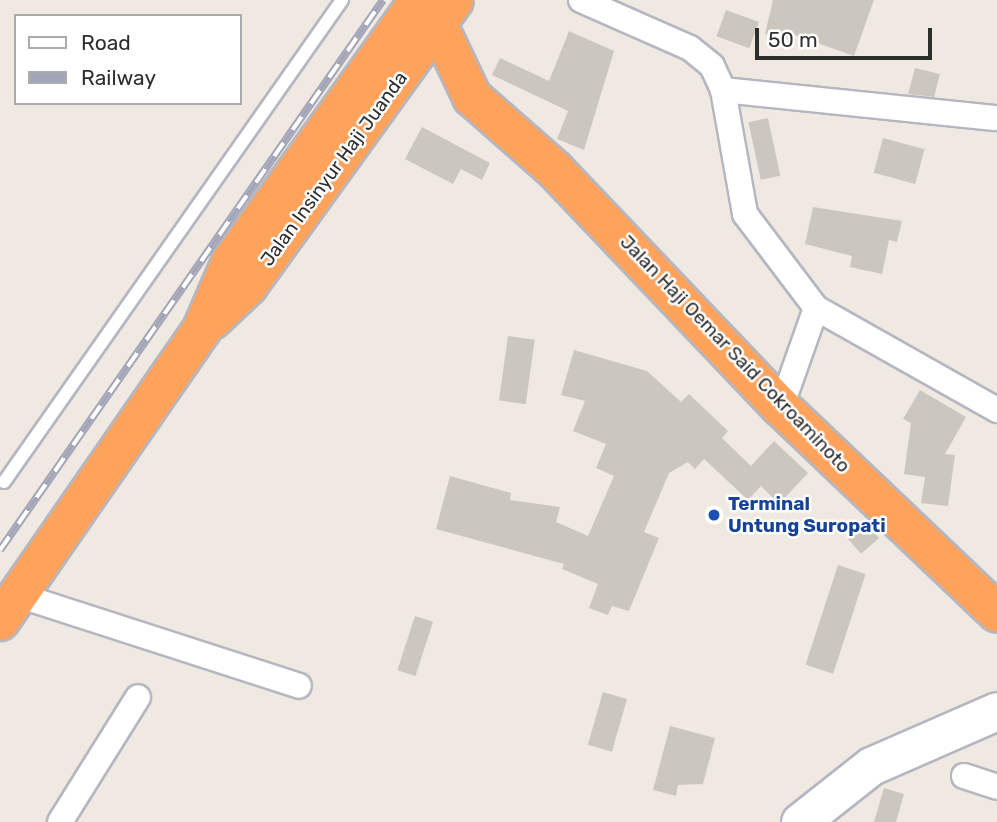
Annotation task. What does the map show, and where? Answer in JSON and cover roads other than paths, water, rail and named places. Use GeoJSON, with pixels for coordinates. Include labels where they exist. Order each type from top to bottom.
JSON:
{"type":"FeatureCollection","features":[{"type":"Feature","properties":{"kind":"highway","name":"Jalan Insinyur Haji Juanda"},"geometry":{"type":"LineString","coordinates":[[9,608],[202,329],[248,286],[431,8]]}},
{"type":"Feature","properties":{"kind":"highway"},"geometry":{"type":"LineString","coordinates":[[431,8],[472,97]]}},
{"type":"Feature","properties":{"kind":"highway"},"geometry":{"type":"LineString","coordinates":[[391,66],[472,97]]}},
{"type":"Feature","properties":{"kind":"highway","name":"Jalan Haji Oemar Said Cokroaminoto"},"geometry":{"type":"LineString","coordinates":[[472,97],[555,170],[781,407],[997,613]]}},
{"type":"Feature","properties":{"kind":"main road"},"geometry":{"type":"LineString","coordinates":[[800,822],[871,766],[997,711]]}},
{"type":"Feature","properties":{"kind":"street"},"geometry":{"type":"LineString","coordinates":[[581,0],[690,48],[712,66],[723,90],[745,214],[816,308],[997,410]]}},
{"type":"Feature","properties":{"kind":"street"},"geometry":{"type":"LineString","coordinates":[[723,90],[995,118]]}},
{"type":"Feature","properties":{"kind":"street"},"geometry":{"type":"LineString","coordinates":[[781,407],[816,308]]}},
{"type":"Feature","properties":{"kind":"street"},"geometry":{"type":"LineString","coordinates":[[9,608],[299,686]]}},
{"type":"Feature","properties":{"kind":"street"},"geometry":{"type":"LineString","coordinates":[[60,822],[138,697]]}},
{"type":"Feature","properties":{"kind":"street"},"geometry":{"type":"LineString","coordinates":[[964,776],[997,787]]}},
{"type":"Feature","properties":{"kind":"lane"},"geometry":{"type":"LineString","coordinates":[[4,482],[342,0]]}},
{"type":"Feature","properties":{"kind":"railway"},"geometry":{"type":"LineString","coordinates":[[0,550],[383,0]]}},
{"type":"Feature","properties":{"kind":"place","name":"Terminal Untung Suropati"},"geometry":{"type":"Point","coordinates":[714,515]}}]}
